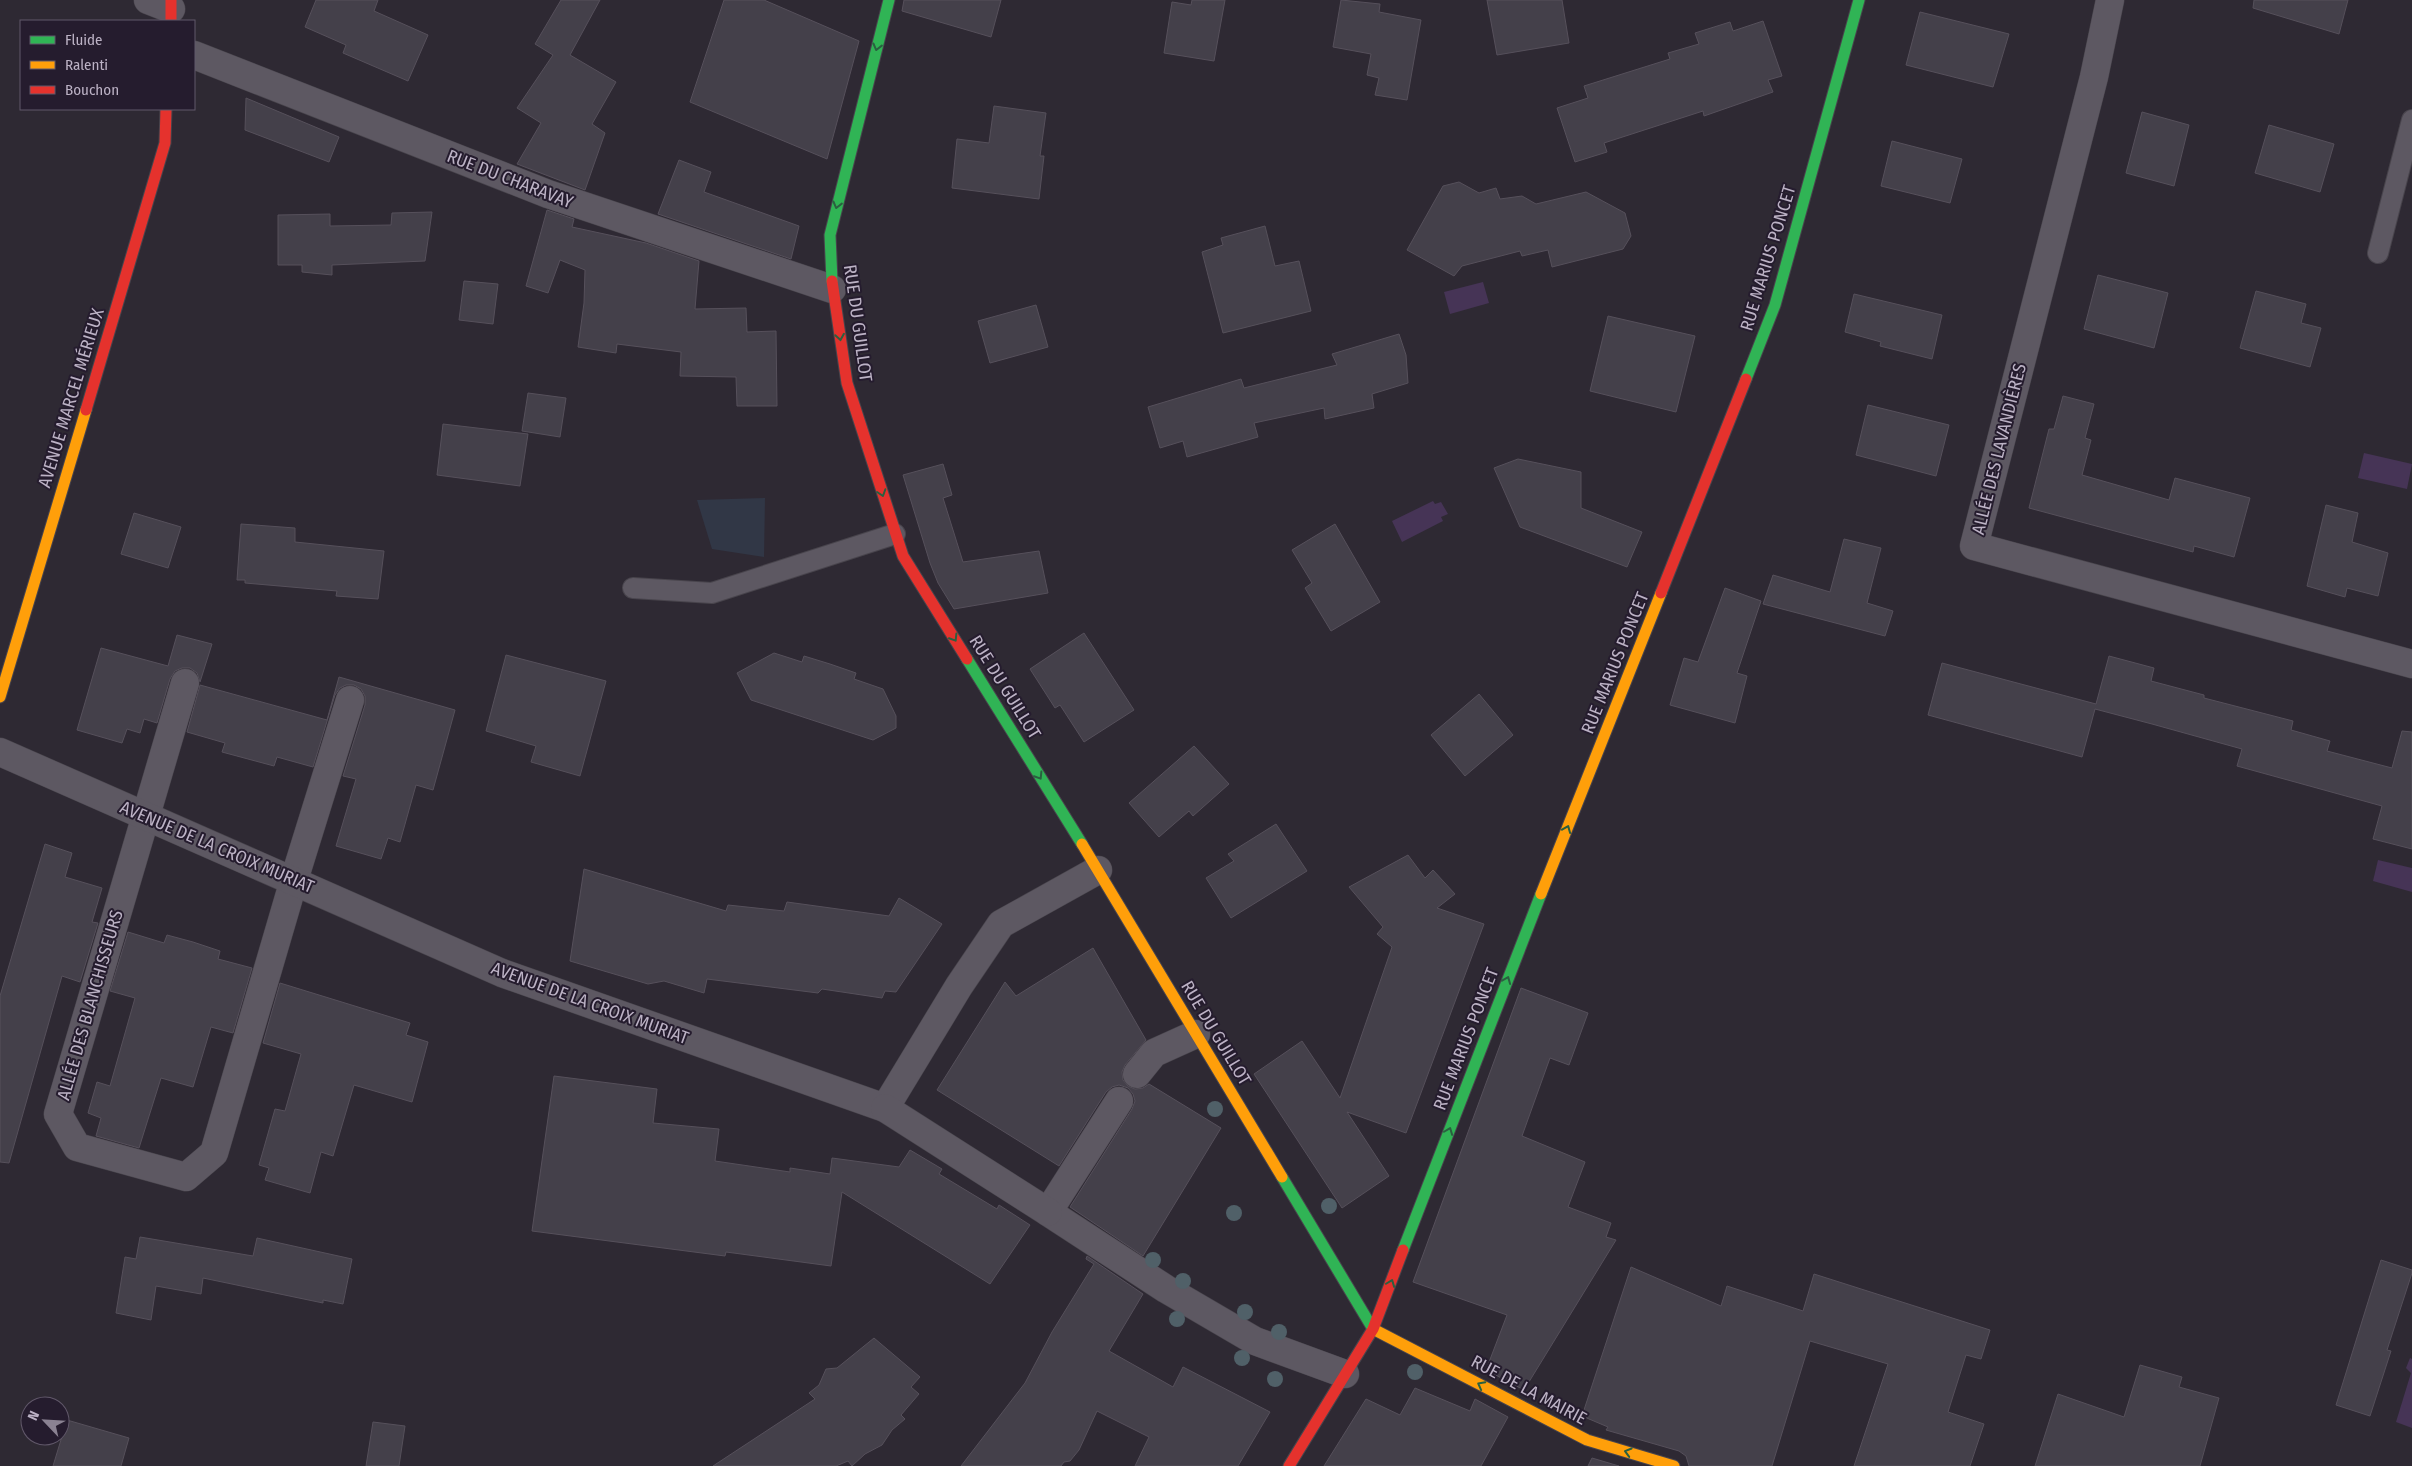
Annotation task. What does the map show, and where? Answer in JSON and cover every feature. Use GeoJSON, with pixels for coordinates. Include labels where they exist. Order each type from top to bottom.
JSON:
{"type":"FeatureCollection","features":[{"type":"Feature","properties":{"kind":"street","name":"RUE DU GUILLOT"},"geometry":{"type":"LineString","coordinates":[[889,0],[830,235],[832,289],[847,383],[902,556],[1098,870],[1373,1328]]}},
{"type":"Feature","properties":{"kind":"street","name":"RUE MARIUS PONCET"},"geometry":{"type":"LineString","coordinates":[[1289,1466],[1373,1328],[1498,1003],[1776,305],[1859,0]]}},
{"type":"Feature","properties":{"kind":"street","name":"ALLÉE DES LAVANDIÈRES"},"geometry":{"type":"LineString","coordinates":[[2110,0],[2094,77],[1974,546],[2412,664]]}},
{"type":"Feature","properties":{"kind":"street","name":"RUE DU CHARAVAY"},"geometry":{"type":"LineString","coordinates":[[195,55],[548,194],[832,289]]}},
{"type":"Feature","properties":{"kind":"street","name":"AVENUE MARCEL MÉRIEUX"},"geometry":{"type":"LineString","coordinates":[[0,697],[165,143],[166,110]]}},
{"type":"Feature","properties":{"kind":"street"},"geometry":{"type":"LineString","coordinates":[[145,817],[185,683]]}},
{"type":"Feature","properties":{"kind":"street"},"geometry":{"type":"LineString","coordinates":[[294,880],[350,700]]}},
{"type":"Feature","properties":{"kind":"street","name":"AVENUE DE LA CROIX MURIAT"},"geometry":{"type":"LineString","coordinates":[[0,752],[502,973],[886,1108],[1166,1289],[1255,1341],[1345,1374]]}},
{"type":"Feature","properties":{"kind":"street","name":"ALLÉE DES BLANCHISSEURS"},"geometry":{"type":"LineString","coordinates":[[145,817],[58,1114],[78,1147],[186,1177],[214,1153],[294,880]]}},
{"type":"Feature","properties":{"kind":"street"},"geometry":{"type":"LineString","coordinates":[[886,1108],[954,994],[1001,924],[1098,870]]}},
{"type":"Feature","properties":{"kind":"street"},"geometry":{"type":"LineString","coordinates":[[1137,1074],[1154,1052],[1196,1034]]}},
{"type":"Feature","properties":{"kind":"street"},"geometry":{"type":"LineString","coordinates":[[1048,1212],[1119,1101]]}},
{"type":"Feature","properties":{"kind":"street","name":"RUE DE LA MAIRIE"},"geometry":{"type":"LineString","coordinates":[[1373,1328],[1587,1440],[1674,1466]]}},
{"type":"Feature","properties":{"kind":"lane"},"geometry":{"type":"LineString","coordinates":[[2378,253],[2412,120]]}},
{"type":"Feature","properties":{"kind":"lane"},"geometry":{"type":"LineString","coordinates":[[633,588],[712,593],[895,534]]}},
{"type":"Feature","properties":{"kind":"shaded area"},"geometry":{"type":"Polygon","coordinates":[[[1483,282],[1489,303],[1450,314],[1444,292],[1483,282]]]}},
{"type":"Feature","properties":{"kind":"shaded area"},"geometry":{"type":"Polygon","coordinates":[[[2364,453],[2412,464],[2407,489],[2358,478],[2364,453]]]}},
{"type":"Feature","properties":{"kind":"shaded area"},"geometry":{"type":"Polygon","coordinates":[[[765,498],[764,557],[712,549],[697,500],[765,498]]]}},
{"type":"Feature","properties":{"kind":"shaded area"},"geometry":{"type":"Polygon","coordinates":[[[1433,501],[1435,504],[1441,502],[1448,514],[1441,517],[1443,521],[1402,542],[1392,521],[1433,501]]]}},
{"type":"Feature","properties":{"kind":"shaded area"},"geometry":{"type":"Polygon","coordinates":[[[2378,860],[2412,868],[2412,892],[2373,881],[2378,860]]]}},
{"type":"Feature","properties":{"kind":"shaded area"},"geometry":{"type":"Polygon","coordinates":[[[2410,1358],[2412,1359],[2412,1428],[2396,1422],[2411,1373],[2406,1368],[2410,1358]]]}},
{"type":"Feature","properties":{"kind":"building"},"geometry":{"type":"Polygon","coordinates":[[[316,0],[378,0],[374,11],[428,35],[408,81],[343,53],[346,45],[305,27],[316,0]]]}},
{"type":"Feature","properties":{"kind":"building"},"geometry":{"type":"Polygon","coordinates":[[[561,0],[600,0],[570,55],[616,82],[592,124],[605,133],[585,190],[517,164],[541,123],[517,108],[553,55],[535,44],[561,0]]]}},
{"type":"Feature","properties":{"kind":"building"},"geometry":{"type":"Polygon","coordinates":[[[724,0],[764,0],[859,41],[827,159],[690,102],[724,0]]]}},
{"type":"Feature","properties":{"kind":"building"},"geometry":{"type":"Polygon","coordinates":[[[904,0],[1001,0],[991,37],[902,11],[904,0]]]}},
{"type":"Feature","properties":{"kind":"building"},"geometry":{"type":"Polygon","coordinates":[[[1192,0],[1225,0],[1214,61],[1164,53],[1172,2],[1191,5],[1192,0]]]}},
{"type":"Feature","properties":{"kind":"building"},"geometry":{"type":"Polygon","coordinates":[[[1341,0],[1380,4],[1379,12],[1421,20],[1407,100],[1375,95],[1379,78],[1367,75],[1371,54],[1333,47],[1341,0]]]}},
{"type":"Feature","properties":{"kind":"building"},"geometry":{"type":"Polygon","coordinates":[[[1487,0],[1562,0],[1569,43],[1497,55],[1487,0]]]}},
{"type":"Feature","properties":{"kind":"building"},"geometry":{"type":"Polygon","coordinates":[[[2254,0],[2348,0],[2339,34],[2253,8],[2254,0]]]}},
{"type":"Feature","properties":{"kind":"building"},"geometry":{"type":"Polygon","coordinates":[[[1920,12],[2009,34],[1993,87],[1906,65],[1920,12]]]}},
{"type":"Feature","properties":{"kind":"building"},"geometry":{"type":"Polygon","coordinates":[[[1763,21],[1782,76],[1768,80],[1773,92],[1704,116],[1703,111],[1604,143],[1607,152],[1575,162],[1557,108],[1588,98],[1584,86],[1670,59],[1668,53],[1699,44],[1695,33],[1730,22],[1733,31],[1763,21]]]}},
{"type":"Feature","properties":{"kind":"building"},"geometry":{"type":"Polygon","coordinates":[[[246,98],[339,137],[329,162],[245,130],[246,98]]]}},
{"type":"Feature","properties":{"kind":"building"},"geometry":{"type":"Polygon","coordinates":[[[994,106],[1046,113],[1040,156],[1044,156],[1039,199],[952,188],[957,139],[989,143],[994,106]]]}},
{"type":"Feature","properties":{"kind":"building"},"geometry":{"type":"Polygon","coordinates":[[[2142,112],[2189,125],[2174,186],[2126,173],[2142,112]]]}},
{"type":"Feature","properties":{"kind":"building"},"geometry":{"type":"Polygon","coordinates":[[[2269,125],[2334,144],[2320,192],[2255,173],[2269,125]]]}},
{"type":"Feature","properties":{"kind":"building"},"geometry":{"type":"Polygon","coordinates":[[[1892,141],[1962,159],[1950,203],[1881,186],[1892,141]]]}},
{"type":"Feature","properties":{"kind":"building"},"geometry":{"type":"Polygon","coordinates":[[[679,160],[711,172],[704,192],[799,226],[791,259],[658,214],[679,160]]]}},
{"type":"Feature","properties":{"kind":"building"},"geometry":{"type":"Polygon","coordinates":[[[1459,182],[1479,193],[1496,188],[1500,199],[1522,196],[1536,204],[1586,192],[1625,213],[1631,236],[1623,249],[1552,267],[1548,250],[1522,256],[1520,251],[1462,266],[1454,276],[1407,250],[1443,186],[1459,182]]]}},
{"type":"Feature","properties":{"kind":"building"},"geometry":{"type":"Polygon","coordinates":[[[547,210],[574,219],[572,227],[646,243],[699,261],[695,309],[746,308],[747,332],[776,331],[777,406],[737,406],[736,377],[680,376],[681,352],[617,344],[616,353],[578,347],[584,303],[585,270],[560,260],[548,293],[526,286],[547,210]]]}},
{"type":"Feature","properties":{"kind":"building"},"geometry":{"type":"Polygon","coordinates":[[[432,212],[425,261],[332,265],[332,275],[302,272],[302,265],[278,265],[278,215],[330,214],[330,226],[391,225],[392,213],[432,212]]]}},
{"type":"Feature","properties":{"kind":"building"},"geometry":{"type":"Polygon","coordinates":[[[1265,226],[1275,266],[1299,261],[1311,311],[1223,333],[1202,252],[1223,245],[1221,238],[1265,226]]]}},
{"type":"Feature","properties":{"kind":"building"},"geometry":{"type":"Polygon","coordinates":[[[2098,275],[2168,293],[2154,348],[2084,329],[2098,275]]]}},
{"type":"Feature","properties":{"kind":"building"},"geometry":{"type":"Polygon","coordinates":[[[464,281],[498,284],[493,324],[459,320],[464,281]]]}},
{"type":"Feature","properties":{"kind":"building"},"geometry":{"type":"Polygon","coordinates":[[[2256,291],[2306,304],[2301,323],[2321,328],[2310,367],[2240,348],[2256,291]]]}},
{"type":"Feature","properties":{"kind":"building"},"geometry":{"type":"Polygon","coordinates":[[[1854,294],[1942,315],[1932,359],[1880,346],[1881,342],[1845,332],[1854,294]]]}},
{"type":"Feature","properties":{"kind":"building"},"geometry":{"type":"Polygon","coordinates":[[[1036,305],[1048,347],[990,363],[978,321],[1036,305]]]}},
{"type":"Feature","properties":{"kind":"building"},"geometry":{"type":"Polygon","coordinates":[[[1608,316],[1695,336],[1676,412],[1590,391],[1608,316]]]}},
{"type":"Feature","properties":{"kind":"building"},"geometry":{"type":"Polygon","coordinates":[[[1399,334],[1406,355],[1408,383],[1372,394],[1374,408],[1325,419],[1324,408],[1254,423],[1258,437],[1187,457],[1183,441],[1160,448],[1148,407],[1241,379],[1244,388],[1337,365],[1332,354],[1399,334]]]}},
{"type":"Feature","properties":{"kind":"building"},"geometry":{"type":"Polygon","coordinates":[[[528,393],[566,398],[560,437],[522,431],[528,393]]]}},
{"type":"Feature","properties":{"kind":"building"},"geometry":{"type":"Polygon","coordinates":[[[2063,396],[2094,404],[2085,438],[2091,440],[2082,475],[2169,500],[2175,478],[2250,498],[2234,557],[2194,546],[2193,552],[2029,508],[2049,429],[2054,429],[2063,396]]]}},
{"type":"Feature","properties":{"kind":"building"},"geometry":{"type":"Polygon","coordinates":[[[1868,405],[1949,425],[1936,476],[1856,455],[1868,405]]]}},
{"type":"Feature","properties":{"kind":"building"},"geometry":{"type":"Polygon","coordinates":[[[443,424],[528,434],[520,486],[437,475],[443,424]]]}},
{"type":"Feature","properties":{"kind":"building"},"geometry":{"type":"Polygon","coordinates":[[[1518,459],[1581,472],[1581,508],[1642,532],[1627,567],[1520,527],[1494,468],[1518,459]]]}},
{"type":"Feature","properties":{"kind":"building"},"geometry":{"type":"Polygon","coordinates":[[[943,464],[952,495],[943,498],[963,562],[1039,551],[1048,593],[954,609],[938,583],[930,563],[903,475],[943,464]]]}},
{"type":"Feature","properties":{"kind":"building"},"geometry":{"type":"Polygon","coordinates":[[[2326,505],[2358,513],[2352,542],[2388,553],[2378,596],[2347,588],[2345,597],[2307,586],[2326,505]]]}},
{"type":"Feature","properties":{"kind":"building"},"geometry":{"type":"Polygon","coordinates":[[[134,513],[181,527],[168,568],[121,554],[134,513]]]}},
{"type":"Feature","properties":{"kind":"building"},"geometry":{"type":"Polygon","coordinates":[[[241,524],[295,528],[295,542],[384,551],[378,599],[336,596],[337,591],[245,583],[245,580],[237,580],[241,524]]]}},
{"type":"Feature","properties":{"kind":"building"},"geometry":{"type":"Polygon","coordinates":[[[1335,524],[1380,602],[1331,631],[1305,588],[1312,583],[1292,550],[1335,524]]]}},
{"type":"Feature","properties":{"kind":"building"},"geometry":{"type":"Polygon","coordinates":[[[1844,539],[1881,548],[1867,603],[1893,611],[1885,636],[1763,604],[1773,575],[1830,592],[1844,539]]]}},
{"type":"Feature","properties":{"kind":"building"},"geometry":{"type":"Polygon","coordinates":[[[1725,588],[1761,601],[1737,673],[1747,676],[1735,723],[1670,705],[1684,658],[1698,662],[1725,588]]]}},
{"type":"Feature","properties":{"kind":"building"},"geometry":{"type":"Polygon","coordinates":[[[1084,633],[1134,710],[1084,742],[1060,705],[1055,708],[1030,669],[1084,633]]]}},
{"type":"Feature","properties":{"kind":"building"},"geometry":{"type":"Polygon","coordinates":[[[177,635],[212,644],[200,682],[197,673],[190,668],[182,668],[175,671],[170,679],[157,723],[144,719],[140,733],[127,729],[122,743],[77,730],[101,648],[168,666],[177,635]]]}},
{"type":"Feature","properties":{"kind":"building"},"geometry":{"type":"Polygon","coordinates":[[[774,653],[802,662],[804,656],[830,664],[856,673],[854,679],[883,689],[896,716],[896,728],[873,740],[751,700],[737,673],[774,653]]]}},
{"type":"Feature","properties":{"kind":"building"},"geometry":{"type":"Polygon","coordinates":[[[506,655],[606,681],[580,776],[531,762],[536,746],[486,731],[506,655]]]}},
{"type":"Feature","properties":{"kind":"building"},"geometry":{"type":"Polygon","coordinates":[[[2109,656],[2154,668],[2151,681],[2204,695],[2204,698],[2293,721],[2291,730],[2330,741],[2327,751],[2392,768],[2402,731],[2412,732],[2412,849],[2373,839],[2382,806],[2237,766],[2242,749],[2152,724],[2095,709],[2082,757],[1928,715],[1942,663],[2096,704],[2109,656]]]}},
{"type":"Feature","properties":{"kind":"building"},"geometry":{"type":"Polygon","coordinates":[[[339,677],[455,710],[433,790],[416,785],[400,842],[388,838],[381,859],[336,846],[356,779],[343,776],[365,705],[365,696],[361,689],[354,685],[346,685],[340,688],[335,695],[313,767],[277,757],[274,766],[222,752],[225,743],[187,732],[200,685],[327,720],[339,677]]]}},
{"type":"Feature","properties":{"kind":"building"},"geometry":{"type":"Polygon","coordinates":[[[1479,694],[1513,735],[1465,776],[1431,735],[1479,694]]]}},
{"type":"Feature","properties":{"kind":"building"},"geometry":{"type":"Polygon","coordinates":[[[1194,746],[1229,784],[1193,816],[1189,811],[1159,837],[1129,803],[1194,746]]]}},
{"type":"Feature","properties":{"kind":"building"},"geometry":{"type":"Polygon","coordinates":[[[1276,824],[1307,871],[1231,918],[1206,878],[1234,861],[1228,854],[1276,824]]]}},
{"type":"Feature","properties":{"kind":"building"},"geometry":{"type":"Polygon","coordinates":[[[45,844],[72,853],[65,877],[102,888],[92,922],[98,923],[80,982],[62,976],[9,1163],[0,1162],[0,996],[45,844]]]}},
{"type":"Feature","properties":{"kind":"building"},"geometry":{"type":"Polygon","coordinates":[[[1408,855],[1425,878],[1433,870],[1455,894],[1437,908],[1484,924],[1406,1133],[1347,1112],[1389,1176],[1342,1208],[1254,1074],[1302,1041],[1340,1098],[1392,947],[1377,934],[1383,927],[1349,887],[1408,855]]]}},
{"type":"Feature","properties":{"kind":"building"},"geometry":{"type":"Polygon","coordinates":[[[584,869],[726,911],[728,905],[784,911],[787,902],[889,916],[899,898],[942,924],[896,992],[885,991],[882,998],[822,989],[818,993],[707,979],[704,993],[664,981],[648,984],[570,961],[584,869]]]}},
{"type":"Feature","properties":{"kind":"building"},"geometry":{"type":"Polygon","coordinates":[[[128,932],[164,943],[167,935],[193,942],[220,951],[218,959],[252,968],[233,1033],[211,1027],[193,1087],[161,1078],[139,1148],[96,1136],[101,1118],[88,1113],[97,1082],[110,1086],[135,998],[110,991],[128,932]]]}},
{"type":"Feature","properties":{"kind":"building"},"geometry":{"type":"Polygon","coordinates":[[[1093,948],[1146,1040],[1125,1065],[1122,1072],[1123,1080],[1128,1086],[1135,1089],[1143,1088],[1149,1084],[1221,1128],[1143,1256],[1070,1207],[1132,1109],[1135,1101],[1133,1094],[1128,1088],[1119,1085],[1112,1087],[1106,1092],[1059,1166],[937,1090],[1005,982],[1016,996],[1093,948]]]}},
{"type":"Feature","properties":{"kind":"building"},"geometry":{"type":"Polygon","coordinates":[[[280,983],[410,1023],[406,1035],[428,1042],[412,1102],[354,1085],[333,1156],[321,1152],[310,1193],[265,1180],[269,1168],[259,1165],[275,1109],[285,1111],[301,1054],[263,1043],[280,983]]]}},
{"type":"Feature","properties":{"kind":"building"},"geometry":{"type":"Polygon","coordinates":[[[1521,988],[1588,1013],[1569,1065],[1550,1058],[1522,1136],[1585,1162],[1568,1207],[1611,1223],[1606,1237],[1616,1240],[1524,1390],[1486,1370],[1507,1315],[1413,1282],[1521,988]]]}},
{"type":"Feature","properties":{"kind":"building"},"geometry":{"type":"Polygon","coordinates":[[[554,1076],[657,1089],[653,1123],[719,1129],[715,1161],[790,1172],[790,1168],[830,1174],[832,1158],[899,1167],[910,1150],[942,1169],[939,1174],[997,1209],[999,1205],[1030,1225],[990,1284],[842,1192],[831,1266],[726,1252],[725,1256],[532,1231],[554,1076]]]}},
{"type":"Feature","properties":{"kind":"building"},"geometry":{"type":"Polygon","coordinates":[[[140,1237],[253,1256],[257,1238],[352,1259],[343,1304],[323,1300],[323,1303],[203,1278],[201,1294],[156,1286],[151,1320],[116,1313],[125,1257],[136,1259],[140,1237]]]}},
{"type":"Feature","properties":{"kind":"building"},"geometry":{"type":"Polygon","coordinates":[[[1087,1256],[1143,1294],[1109,1351],[1173,1387],[1183,1367],[1270,1412],[1238,1466],[1135,1466],[1149,1437],[1097,1411],[1079,1450],[1070,1461],[1064,1462],[1061,1466],[961,1466],[1025,1383],[1052,1332],[1094,1264],[1086,1259],[1087,1256]]]}},
{"type":"Feature","properties":{"kind":"building"},"geometry":{"type":"Polygon","coordinates":[[[2381,1260],[2412,1270],[2412,1273],[2387,1350],[2391,1351],[2370,1416],[2336,1405],[2381,1260]]]}},
{"type":"Feature","properties":{"kind":"building"},"geometry":{"type":"Polygon","coordinates":[[[1631,1267],[1721,1306],[1727,1286],[1803,1311],[1814,1274],[1990,1330],[1981,1359],[1966,1355],[1948,1412],[1984,1424],[1970,1466],[1854,1466],[1888,1364],[1810,1341],[1772,1466],[1689,1466],[1686,1456],[1679,1451],[1606,1430],[1608,1427],[1582,1416],[1631,1267]]]}},
{"type":"Feature","properties":{"kind":"building"},"geometry":{"type":"Polygon","coordinates":[[[874,1338],[920,1377],[911,1387],[919,1394],[901,1415],[905,1419],[892,1430],[882,1445],[865,1454],[852,1466],[848,1461],[836,1466],[713,1466],[815,1399],[809,1393],[819,1385],[826,1369],[837,1368],[874,1338]]]}},
{"type":"Feature","properties":{"kind":"building"},"geometry":{"type":"Polygon","coordinates":[[[2140,1365],[2182,1377],[2179,1387],[2219,1398],[2200,1466],[2035,1466],[2058,1394],[2124,1417],[2140,1365]]]}},
{"type":"Feature","properties":{"kind":"building"},"geometry":{"type":"Polygon","coordinates":[[[1415,1388],[1470,1411],[1475,1399],[1508,1417],[1481,1466],[1324,1466],[1366,1399],[1400,1415],[1415,1388]]]}},
{"type":"Feature","properties":{"kind":"building"},"geometry":{"type":"Polygon","coordinates":[[[70,1421],[129,1438],[121,1466],[53,1466],[59,1446],[70,1446],[70,1421]]]}},
{"type":"Feature","properties":{"kind":"building"},"geometry":{"type":"Polygon","coordinates":[[[373,1422],[405,1426],[399,1466],[366,1466],[373,1422]]]}},
{"type":"Feature","properties":{"kind":"building"},"geometry":{"type":"Polygon","coordinates":[[[1592,1458],[1619,1466],[1588,1466],[1592,1458]]]}},
{"type":"Feature","properties":{"kind":"traffic: fast"},"geometry":{"type":"LineString","coordinates":[[832,281],[830,235],[889,0]]}},
{"type":"Feature","properties":{"kind":"traffic: fast"},"geometry":{"type":"LineString","coordinates":[[1746,379],[1775,305],[1859,0]]}},
{"type":"Feature","properties":{"kind":"traffic: fast"},"geometry":{"type":"LineString","coordinates":[[967,659],[1082,844]]}},
{"type":"Feature","properties":{"kind":"traffic: fast"},"geometry":{"type":"LineString","coordinates":[[1403,1250],[1541,894]]}},
{"type":"Feature","properties":{"kind":"traffic: fast"},"geometry":{"type":"LineString","coordinates":[[1282,1177],[1373,1329]]}},
{"type":"Feature","properties":{"kind":"traffic: slow"},"geometry":{"type":"LineString","coordinates":[[0,697],[86,410]]}},
{"type":"Feature","properties":{"kind":"traffic: slow"},"geometry":{"type":"LineString","coordinates":[[1541,894],[1661,593]]}},
{"type":"Feature","properties":{"kind":"traffic: slow"},"geometry":{"type":"LineString","coordinates":[[1082,844],[1282,1177]]}},
{"type":"Feature","properties":{"kind":"traffic: slow"},"geometry":{"type":"LineString","coordinates":[[1373,1329],[1587,1440],[1674,1466]]}},
{"type":"Feature","properties":{"kind":"traffic: jam"},"geometry":{"type":"LineString","coordinates":[[171,0],[171,20]]}},
{"type":"Feature","properties":{"kind":"traffic: jam"},"geometry":{"type":"LineString","coordinates":[[86,410],[165,143],[166,110]]}},
{"type":"Feature","properties":{"kind":"traffic: jam"},"geometry":{"type":"LineString","coordinates":[[832,281],[847,383],[903,556],[967,659]]}},
{"type":"Feature","properties":{"kind":"traffic: jam"},"geometry":{"type":"LineString","coordinates":[[1661,593],[1746,379]]}},
{"type":"Feature","properties":{"kind":"traffic: jam"},"geometry":{"type":"LineString","coordinates":[[1289,1466],[1373,1329],[1403,1250]]}}]}
